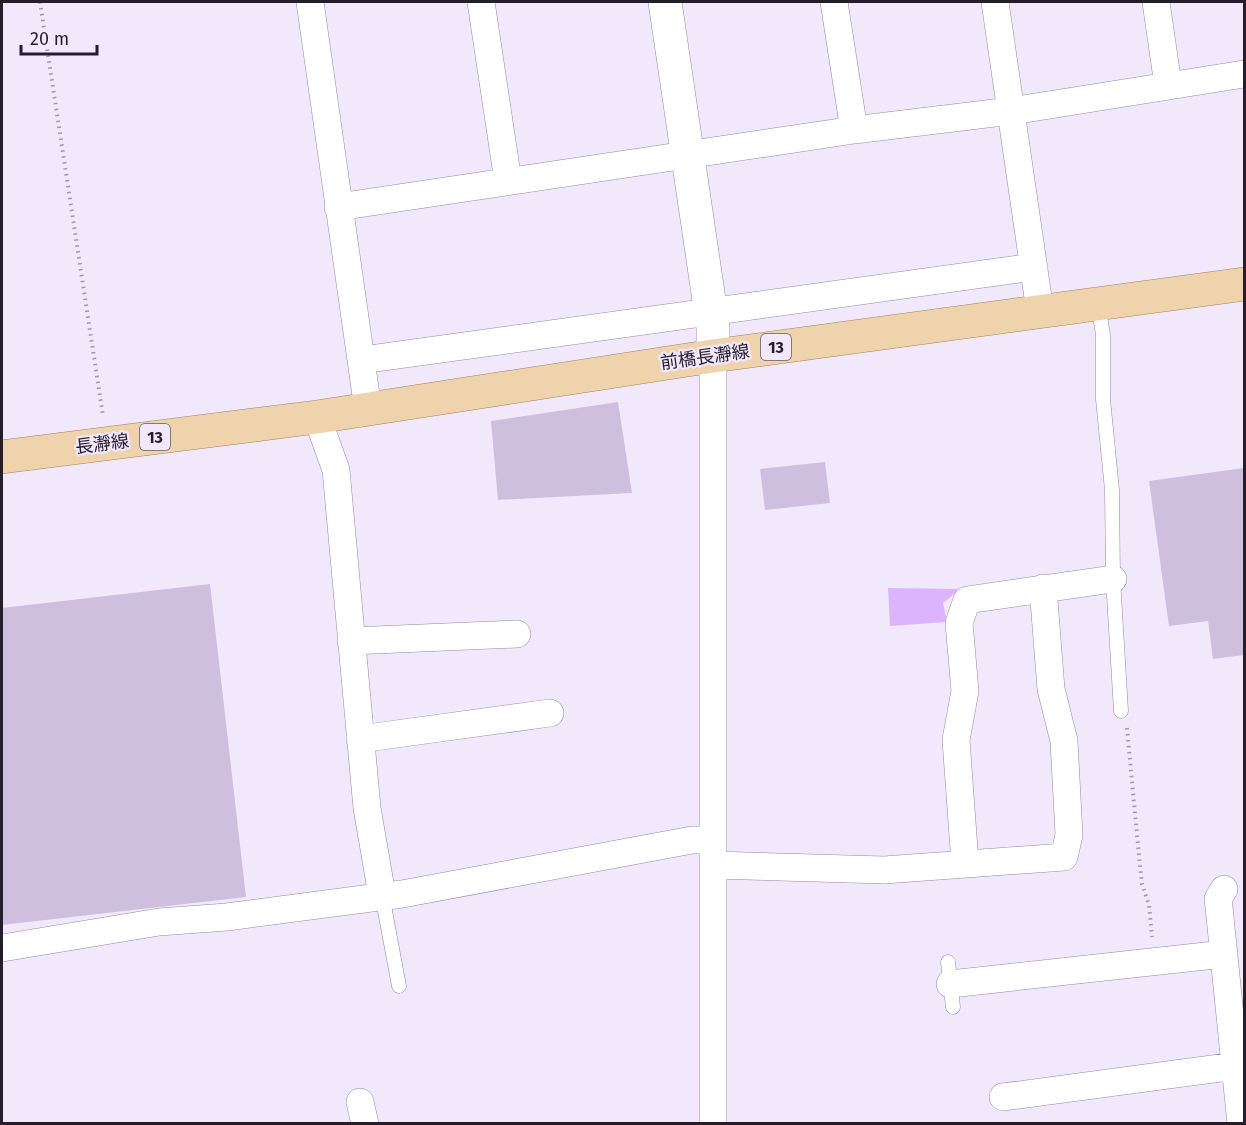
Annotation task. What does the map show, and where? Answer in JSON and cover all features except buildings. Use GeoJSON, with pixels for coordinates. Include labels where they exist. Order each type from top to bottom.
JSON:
{"type":"FeatureCollection","features":[{"type":"Feature","properties":{"kind":"main road","name":"前橋長瀞線"},"geometry":{"type":"LineString","coordinates":[[313,417],[713,356],[1245,284]]}},
{"type":"Feature","properties":{"kind":"main road","name":"長瀞線"},"geometry":{"type":"LineString","coordinates":[[2,457],[313,417]]}},
{"type":"Feature","properties":{"kind":"street"},"geometry":{"type":"LineString","coordinates":[[310,2],[368,409]]}},
{"type":"Feature","properties":{"kind":"street"},"geometry":{"type":"LineString","coordinates":[[481,2],[508,181]]}},
{"type":"Feature","properties":{"kind":"street"},"geometry":{"type":"LineString","coordinates":[[665,2],[711,312],[713,356],[713,1124]]}},
{"type":"Feature","properties":{"kind":"street"},"geometry":{"type":"LineString","coordinates":[[834,2],[854,130]]}},
{"type":"Feature","properties":{"kind":"street"},"geometry":{"type":"LineString","coordinates":[[995,2],[1040,311]]}},
{"type":"Feature","properties":{"kind":"street"},"geometry":{"type":"LineString","coordinates":[[1156,2],[1168,85]]}},
{"type":"Feature","properties":{"kind":"street"},"geometry":{"type":"LineString","coordinates":[[338,207],[854,130],[1011,111],[1245,74]]}},
{"type":"Feature","properties":{"kind":"street"},"geometry":{"type":"LineString","coordinates":[[362,360],[1034,267]]}},
{"type":"Feature","properties":{"kind":"street"},"geometry":{"type":"LineString","coordinates":[[313,417],[336,470],[367,808],[382,895]]}},
{"type":"Feature","properties":{"kind":"street"},"geometry":{"type":"LineString","coordinates":[[965,863],[956,740],[965,691],[959,623],[967,600],[1113,579]]}},
{"type":"Feature","properties":{"kind":"street"},"geometry":{"type":"LineString","coordinates":[[2,948],[159,922],[227,917],[382,895],[692,840],[713,853],[884,870],[1065,857],[1069,836],[1064,741],[1051,688],[1043,588]]}},
{"type":"Feature","properties":{"kind":"street"},"geometry":{"type":"LineString","coordinates":[[351,641],[517,634]]}},
{"type":"Feature","properties":{"kind":"street"},"geometry":{"type":"LineString","coordinates":[[360,739],[550,713]]}},
{"type":"Feature","properties":{"kind":"street"},"geometry":{"type":"LineString","coordinates":[[1224,889],[1218,899],[1241,1124]]}},
{"type":"Feature","properties":{"kind":"street"},"geometry":{"type":"LineString","coordinates":[[950,984],[1224,954]]}},
{"type":"Feature","properties":{"kind":"street"},"geometry":{"type":"LineString","coordinates":[[1003,1097],[1235,1066]]}},
{"type":"Feature","properties":{"kind":"lane"},"geometry":{"type":"LineString","coordinates":[[1098,303],[1103,335],[1103,399],[1112,490],[1113,579],[1121,711]]}},
{"type":"Feature","properties":{"kind":"lane"},"geometry":{"type":"LineString","coordinates":[[382,895],[399,986]]}},
{"type":"Feature","properties":{"kind":"path"},"geometry":{"type":"LineString","coordinates":[[40,2],[107,443]]}},
{"type":"Feature","properties":{"kind":"path"},"geometry":{"type":"LineString","coordinates":[[1121,711],[1127,720],[1140,865],[1149,905],[1155,962]]}},
{"type":"Feature","properties":{"kind":"shaded area"},"geometry":{"type":"Polygon","coordinates":[[[888,588],[960,589],[943,603],[947,622],[890,626],[888,588]]]}}]}
